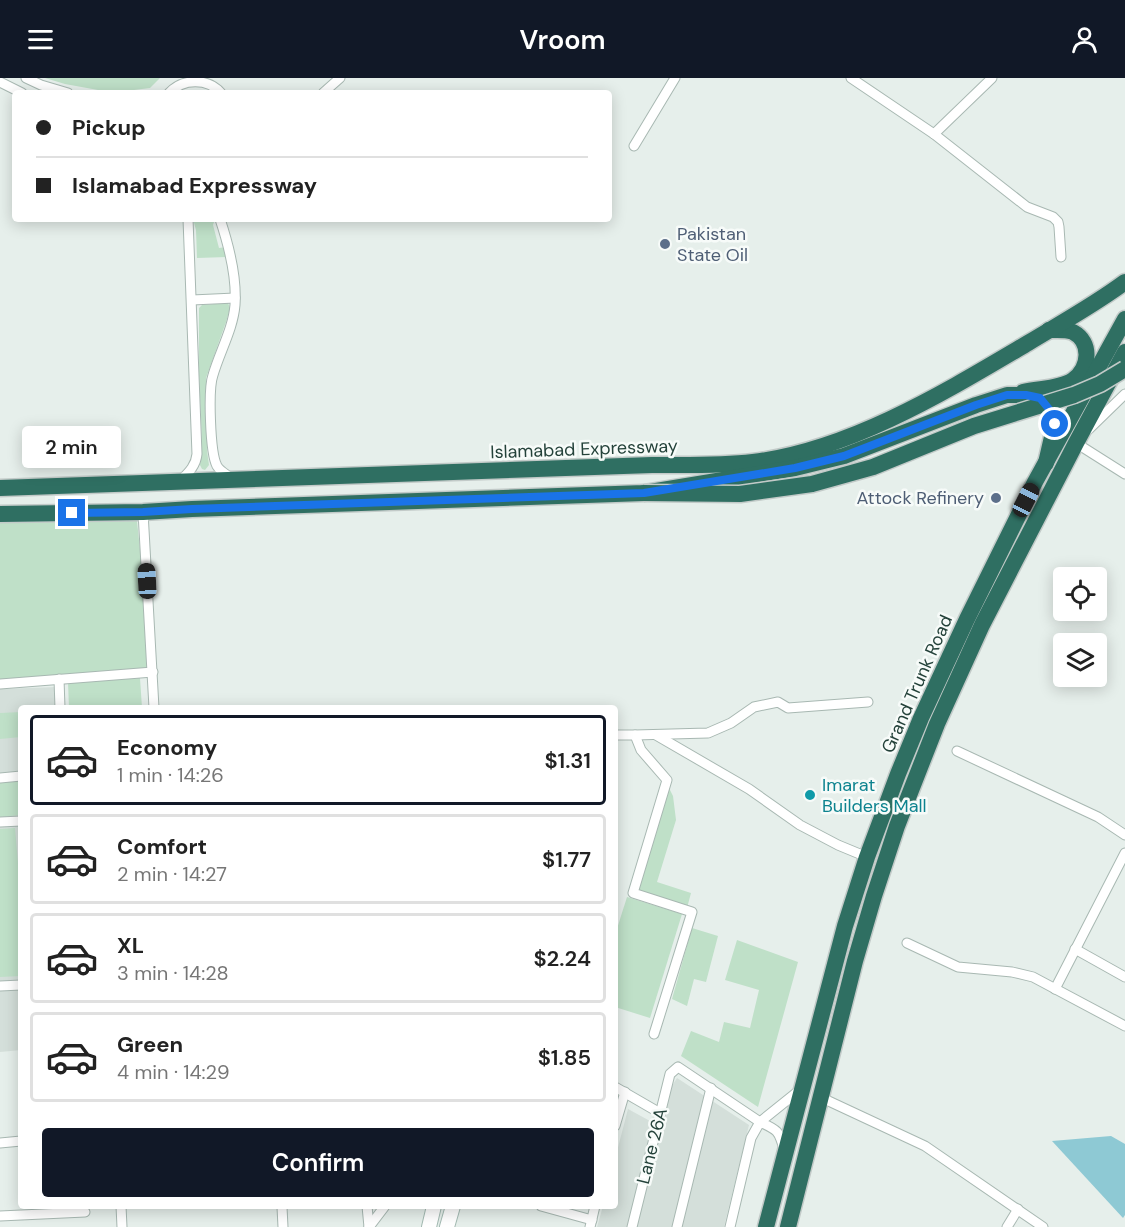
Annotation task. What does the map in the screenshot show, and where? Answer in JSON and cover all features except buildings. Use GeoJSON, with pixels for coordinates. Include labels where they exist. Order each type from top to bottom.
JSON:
{"type":"FeatureCollection","features":[{"type":"Feature","properties":{"kind":"highway","name":"Islamabad Expressway"},"geometry":{"type":"LineString","coordinates":[[0,488],[754,462],[788,455],[855,435],[911,408],[1102,300],[1125,282]]}},
{"type":"Feature","properties":{"kind":"highway","name":"Grand Trunk Road"},"geometry":{"type":"LineString","coordinates":[[766,1227],[845,926],[867,857],[921,718],[987,579],[1046,463],[1125,319]]}},
{"type":"Feature","properties":{"kind":"highway"},"geometry":{"type":"LineString","coordinates":[[644,493],[795,468],[844,456],[1007,395],[1065,385],[1079,375],[1085,365],[1087,354],[1085,344],[1072,331],[1049,331]]}},
{"type":"Feature","properties":{"kind":"highway","name":"Grand Trunk Road"},"geometry":{"type":"LineString","coordinates":[[788,1227],[855,961],[897,826],[937,724],[982,625],[1125,352]]}},
{"type":"Feature","properties":{"kind":"highway"},"geometry":{"type":"LineString","coordinates":[[0,514],[143,512],[644,493],[740,494],[812,484],[873,467],[974,426],[1074,395],[1100,384],[1125,369]]}},
{"type":"Feature","properties":{"kind":"highway"},"geometry":{"type":"LineString","coordinates":[[1007,395],[1040,398],[1049,409],[1055,424],[1046,463]]}},
{"type":"Feature","properties":{"kind":"street"},"geometry":{"type":"LineString","coordinates":[[26,78],[58,90]]}},
{"type":"Feature","properties":{"kind":"street"},"geometry":{"type":"LineString","coordinates":[[326,90],[340,78]]}},
{"type":"Feature","properties":{"kind":"street"},"geometry":{"type":"LineString","coordinates":[[634,146],[675,78]]}},
{"type":"Feature","properties":{"kind":"street"},"geometry":{"type":"LineString","coordinates":[[851,78],[934,134],[1027,207],[1053,217],[1059,226],[1061,257]]}},
{"type":"Feature","properties":{"kind":"street"},"geometry":{"type":"LineString","coordinates":[[934,134],[992,78]]}},
{"type":"Feature","properties":{"kind":"street"},"geometry":{"type":"LineString","coordinates":[[179,81],[206,79],[219,90]]}},
{"type":"Feature","properties":{"kind":"street"},"geometry":{"type":"LineString","coordinates":[[0,82],[16,90]]}},
{"type":"Feature","properties":{"kind":"street"},"geometry":{"type":"LineString","coordinates":[[180,481],[190,471],[197,454],[189,222]]}},
{"type":"Feature","properties":{"kind":"street"},"geometry":{"type":"LineString","coordinates":[[221,222],[232,260],[235,298],[233,316],[212,376],[210,394],[214,457],[218,467],[233,479]]}},
{"type":"Feature","properties":{"kind":"street"},"geometry":{"type":"LineString","coordinates":[[192,300],[235,298]]}},
{"type":"Feature","properties":{"kind":"street"},"geometry":{"type":"LineString","coordinates":[[1125,394],[1076,443],[1125,474]]}},
{"type":"Feature","properties":{"kind":"street"},"geometry":{"type":"LineString","coordinates":[[143,512],[154,705]]}},
{"type":"Feature","properties":{"kind":"street"},"geometry":{"type":"LineString","coordinates":[[0,684],[153,672]]}},
{"type":"Feature","properties":{"kind":"street"},"geometry":{"type":"LineString","coordinates":[[59,679],[60,705]]}},
{"type":"Feature","properties":{"kind":"street"},"geometry":{"type":"LineString","coordinates":[[618,735],[708,734],[731,723],[754,707],[778,702],[788,708],[868,702]]}},
{"type":"Feature","properties":{"kind":"street"},"geometry":{"type":"LineString","coordinates":[[634,735],[641,750],[667,780],[633,893],[692,912],[654,1034]]}},
{"type":"Feature","properties":{"kind":"street"},"geometry":{"type":"LineString","coordinates":[[656,735],[749,789],[800,825],[867,857]]}},
{"type":"Feature","properties":{"kind":"street"},"geometry":{"type":"LineString","coordinates":[[957,751],[1098,817],[1125,835]]}},
{"type":"Feature","properties":{"kind":"street"},"geometry":{"type":"LineString","coordinates":[[0,778],[18,776]]}},
{"type":"Feature","properties":{"kind":"street"},"geometry":{"type":"LineString","coordinates":[[0,822],[18,821]]}},
{"type":"Feature","properties":{"kind":"street"},"geometry":{"type":"LineString","coordinates":[[1055,989],[1125,853]]}},
{"type":"Feature","properties":{"kind":"street"},"geometry":{"type":"LineString","coordinates":[[907,943],[958,967],[1012,972],[1033,977],[1125,1026]]}},
{"type":"Feature","properties":{"kind":"street"},"geometry":{"type":"LineString","coordinates":[[1075,949],[1125,977]]}},
{"type":"Feature","properties":{"kind":"street"},"geometry":{"type":"LineString","coordinates":[[0,986],[18,985]]}},
{"type":"Feature","properties":{"kind":"street","name":"Lane 26A"},"geometry":{"type":"LineString","coordinates":[[632,1227],[670,1074],[678,1067],[711,1088]]}},
{"type":"Feature","properties":{"kind":"street"},"geometry":{"type":"LineString","coordinates":[[618,1088],[660,1113]]}},
{"type":"Feature","properties":{"kind":"street"},"geometry":{"type":"LineString","coordinates":[[677,1227],[711,1088],[780,1134],[786,1154]]}},
{"type":"Feature","properties":{"kind":"street"},"geometry":{"type":"LineString","coordinates":[[730,1227],[751,1138],[760,1122],[803,1088]]}},
{"type":"Feature","properties":{"kind":"street"},"geometry":{"type":"LineString","coordinates":[[618,1116],[625,1092]]}},
{"type":"Feature","properties":{"kind":"street"},"geometry":{"type":"LineString","coordinates":[[820,1097],[925,1146],[1043,1227]]}},
{"type":"Feature","properties":{"kind":"street"},"geometry":{"type":"LineString","coordinates":[[0,1143],[18,1141]]}},
{"type":"Feature","properties":{"kind":"street"},"geometry":{"type":"LineString","coordinates":[[121,1209],[122,1227]]}},
{"type":"Feature","properties":{"kind":"street"},"geometry":{"type":"LineString","coordinates":[[282,1209],[283,1227]]}},
{"type":"Feature","properties":{"kind":"street"},"geometry":{"type":"LineString","coordinates":[[367,1209],[369,1227]]}},
{"type":"Feature","properties":{"kind":"street"},"geometry":{"type":"LineString","coordinates":[[369,1227],[383,1209]]}},
{"type":"Feature","properties":{"kind":"street"},"geometry":{"type":"LineString","coordinates":[[429,1227],[433,1209]]}},
{"type":"Feature","properties":{"kind":"street"},"geometry":{"type":"LineString","coordinates":[[447,1227],[452,1209]]}},
{"type":"Feature","properties":{"kind":"street"},"geometry":{"type":"LineString","coordinates":[[549,1209],[591,1224],[594,1209]]}},
{"type":"Feature","properties":{"kind":"street"},"geometry":{"type":"LineString","coordinates":[[1007,1227],[1018,1209]]}},
{"type":"Feature","properties":{"kind":"street"},"geometry":{"type":"LineString","coordinates":[[0,1216],[85,1212]]}},
{"type":"Feature","properties":{"kind":"shaded area"},"geometry":{"type":"Polygon","coordinates":[[[57,687],[57,705],[18,705],[18,1050],[0,1052],[0,689],[57,687]]]}},
{"type":"Feature","properties":{"kind":"shaded area"},"geometry":{"type":"Polygon","coordinates":[[[677,1078],[749,1125],[724,1227],[597,1227],[602,1209],[618,1209],[618,1147],[628,1109],[650,1121],[677,1078]]]}},
{"type":"Feature","properties":{"kind":"green space"},"geometry":{"type":"Polygon","coordinates":[[[45,78],[160,78],[150,88],[134,90],[98,90],[45,78]]]}},
{"type":"Feature","properties":{"kind":"green space"},"geometry":{"type":"Polygon","coordinates":[[[194,222],[214,222],[219,248],[226,247],[227,257],[197,258],[194,222]]]}},
{"type":"Feature","properties":{"kind":"green space"},"geometry":{"type":"Polygon","coordinates":[[[228,303],[230,308],[226,322],[206,378],[209,465],[205,470],[200,465],[202,439],[199,308],[202,305],[228,303]]]}},
{"type":"Feature","properties":{"kind":"green space"},"geometry":{"type":"Polygon","coordinates":[[[136,512],[153,672],[0,683],[0,519],[136,512]]]}},
{"type":"Feature","properties":{"kind":"green space"},"geometry":{"type":"Polygon","coordinates":[[[140,678],[142,705],[69,705],[68,682],[140,678]]]}},
{"type":"Feature","properties":{"kind":"green space"},"geometry":{"type":"Polygon","coordinates":[[[18,712],[18,737],[0,739],[0,713],[18,712]]]}},
{"type":"Feature","properties":{"kind":"green space"},"geometry":{"type":"Polygon","coordinates":[[[18,781],[18,815],[0,817],[0,782],[18,781]]]}},
{"type":"Feature","properties":{"kind":"green space"},"geometry":{"type":"Polygon","coordinates":[[[668,786],[673,796],[676,820],[657,882],[691,893],[687,908],[637,891],[668,786]]]}},
{"type":"Feature","properties":{"kind":"green space"},"geometry":{"type":"Polygon","coordinates":[[[15,828],[18,864],[18,976],[0,977],[0,829],[15,828]]]}},
{"type":"Feature","properties":{"kind":"green space"},"geometry":{"type":"Polygon","coordinates":[[[627,897],[682,914],[650,1018],[618,1008],[618,926],[627,897]]]}},
{"type":"Feature","properties":{"kind":"green space"},"geometry":{"type":"Polygon","coordinates":[[[692,928],[718,936],[706,982],[694,979],[687,1006],[672,999],[692,928]]]}},
{"type":"Feature","properties":{"kind":"green space"},"geometry":{"type":"Polygon","coordinates":[[[737,940],[798,962],[758,1107],[681,1056],[691,1031],[719,1042],[724,1022],[750,1028],[759,990],[725,980],[737,940]]]}},
{"type":"Feature","properties":{"kind":"water"},"geometry":{"type":"Polygon","coordinates":[[[1111,1136],[1125,1144],[1125,1215],[1123,1218],[1052,1141],[1111,1136]]]}},
{"type":"Feature","properties":{"kind":"place","name":"Pakistan State Oil"},"geometry":{"type":"Point","coordinates":[665,244]}},
{"type":"Feature","properties":{"kind":"place","name":"Attock Refinery"},"geometry":{"type":"Point","coordinates":[996,498]}},
{"type":"Feature","properties":{"kind":"place","name":"Imarat Builders Mall"},"geometry":{"type":"Point","coordinates":[810,795]}},
{"type":"Feature","properties":{"kind":"route"},"geometry":{"type":"LineString","coordinates":[[72,513],[644,493],[795,468],[844,456],[1007,395],[1040,398],[1049,409],[1055,424]]}}]}
